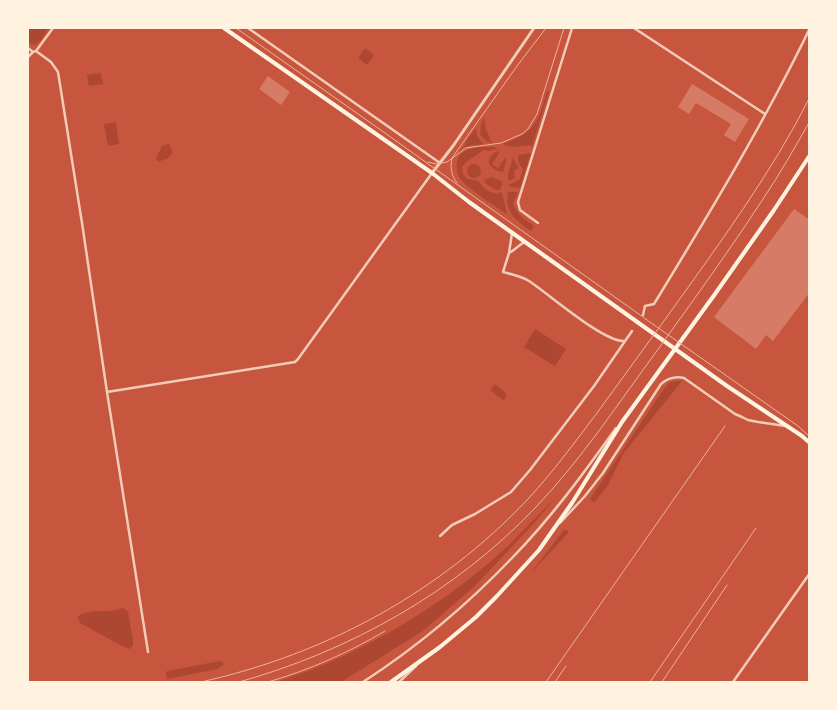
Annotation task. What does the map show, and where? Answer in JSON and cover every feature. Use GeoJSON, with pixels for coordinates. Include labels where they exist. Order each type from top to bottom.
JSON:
{"type":"FeatureCollection","features":[{"type":"Feature","properties":{"kind":"main road"},"geometry":{"type":"LineString","coordinates":[[224,28],[432,173],[469,202],[810,443]]}},
{"type":"Feature","properties":{"kind":"main road"},"geometry":{"type":"LineString","coordinates":[[391,682],[418,664],[476,617],[525,566],[572,503],[622,422],[774,210],[810,154]]}},
{"type":"Feature","properties":{"kind":"street"},"geometry":{"type":"LineString","coordinates":[[28,57],[53,28]]}},
{"type":"Feature","properties":{"kind":"street"},"geometry":{"type":"LineString","coordinates":[[248,28],[440,163]]}},
{"type":"Feature","properties":{"kind":"street"},"geometry":{"type":"LineString","coordinates":[[107,392],[298,360],[453,146],[534,28]]}},
{"type":"Feature","properties":{"kind":"street"},"geometry":{"type":"LineString","coordinates":[[538,223],[520,210],[518,205],[572,28]]}},
{"type":"Feature","properties":{"kind":"street"},"geometry":{"type":"LineString","coordinates":[[634,28],[765,114]]}},
{"type":"Feature","properties":{"kind":"street"},"geometry":{"type":"LineString","coordinates":[[645,306],[654,304],[721,192],[793,63],[810,28]]}},
{"type":"Feature","properties":{"kind":"street"},"geometry":{"type":"LineString","coordinates":[[28,48],[51,62],[58,72],[148,652]]}},
{"type":"Feature","properties":{"kind":"street"},"geometry":{"type":"LineString","coordinates":[[364,682],[412,648],[462,607],[512,558],[564,499],[720,286],[810,154]]}},
{"type":"Feature","properties":{"kind":"street"},"geometry":{"type":"LineString","coordinates":[[512,232],[510,253],[503,272],[526,279],[593,327],[613,339],[624,341]]}},
{"type":"Feature","properties":{"kind":"street"},"geometry":{"type":"LineString","coordinates":[[510,253],[525,241]]}},
{"type":"Feature","properties":{"kind":"street"},"geometry":{"type":"LineString","coordinates":[[642,302],[645,306],[643,315]]}},
{"type":"Feature","properties":{"kind":"street"},"geometry":{"type":"LineString","coordinates":[[440,536],[452,525],[475,514],[510,492],[530,470],[594,386],[632,331]]}},
{"type":"Feature","properties":{"kind":"street"},"geometry":{"type":"LineString","coordinates":[[554,529],[585,496],[661,384],[666,380],[675,377],[684,378],[742,418],[787,426]]}},
{"type":"Feature","properties":{"kind":"street"},"geometry":{"type":"LineString","coordinates":[[733,682],[810,573]]}},
{"type":"Feature","properties":{"kind":"street"},"geometry":{"type":"LineString","coordinates":[[399,682],[418,664]]}},
{"type":"Feature","properties":{"kind":"shaded area"},"geometry":{"type":"Polygon","coordinates":[[[28,28],[49,28],[35,45],[28,43],[28,28]]]}},
{"type":"Feature","properties":{"kind":"shaded area"},"geometry":{"type":"Polygon","coordinates":[[[365,48],[374,55],[367,65],[358,58],[365,48]]]}},
{"type":"Feature","properties":{"kind":"shaded area"},"geometry":{"type":"Polygon","coordinates":[[[101,73],[103,84],[89,86],[87,75],[101,73]]]}},
{"type":"Feature","properties":{"kind":"shaded area"},"geometry":{"type":"Polygon","coordinates":[[[547,91],[549,92],[532,146],[510,147],[503,144],[523,135],[534,125],[541,111],[547,91]]]}},
{"type":"Feature","properties":{"kind":"shaded area"},"geometry":{"type":"Polygon","coordinates":[[[484,117],[486,129],[492,143],[486,141],[480,135],[484,117]]]}},
{"type":"Feature","properties":{"kind":"shaded area"},"geometry":{"type":"Polygon","coordinates":[[[116,122],[119,144],[108,146],[104,124],[116,122]]]}},
{"type":"Feature","properties":{"kind":"shaded area"},"geometry":{"type":"Polygon","coordinates":[[[476,128],[478,137],[484,144],[464,147],[467,140],[476,128]]]}},
{"type":"Feature","properties":{"kind":"shaded area"},"geometry":{"type":"Polygon","coordinates":[[[169,144],[173,152],[168,158],[158,162],[156,158],[162,146],[169,144]]]}},
{"type":"Feature","properties":{"kind":"shaded area"},"geometry":{"type":"Polygon","coordinates":[[[478,147],[495,147],[497,150],[483,150],[462,167],[463,174],[467,179],[478,181],[486,190],[496,194],[502,192],[507,214],[474,191],[458,175],[457,164],[460,155],[478,147]]]}},
{"type":"Feature","properties":{"kind":"shaded area"},"geometry":{"type":"Polygon","coordinates":[[[497,151],[500,152],[492,164],[498,168],[506,157],[503,172],[494,169],[489,164],[490,157],[497,151]]]}},
{"type":"Feature","properties":{"kind":"shaded area"},"geometry":{"type":"Polygon","coordinates":[[[531,153],[520,188],[510,187],[509,185],[520,179],[523,169],[518,162],[518,155],[531,153]]]}},
{"type":"Feature","properties":{"kind":"shaded area"},"geometry":{"type":"Polygon","coordinates":[[[513,157],[519,169],[516,169],[514,172],[515,179],[509,180],[508,174],[513,157]]]}},
{"type":"Feature","properties":{"kind":"shaded area"},"geometry":{"type":"Polygon","coordinates":[[[474,164],[479,166],[481,171],[479,176],[474,178],[469,176],[467,171],[469,166],[474,164]]]}},
{"type":"Feature","properties":{"kind":"shaded area"},"geometry":{"type":"Polygon","coordinates":[[[491,177],[502,181],[500,190],[496,190],[485,183],[484,180],[491,177]]]}},
{"type":"Feature","properties":{"kind":"shaded area"},"geometry":{"type":"Polygon","coordinates":[[[508,192],[518,192],[513,204],[519,214],[534,226],[531,231],[517,220],[510,210],[507,199],[508,192]]]}},
{"type":"Feature","properties":{"kind":"shaded area"},"geometry":{"type":"Polygon","coordinates":[[[535,329],[566,349],[555,366],[524,347],[535,329]]]}},
{"type":"Feature","properties":{"kind":"shaded area"},"geometry":{"type":"Polygon","coordinates":[[[682,381],[623,454],[607,487],[594,503],[590,499],[661,393],[669,383],[682,381]]]}},
{"type":"Feature","properties":{"kind":"shaded area"},"geometry":{"type":"Polygon","coordinates":[[[495,384],[506,393],[504,401],[490,390],[495,384]]]}},
{"type":"Feature","properties":{"kind":"shaded area"},"geometry":{"type":"Polygon","coordinates":[[[556,497],[475,586],[423,631],[341,682],[276,682],[339,658],[399,627],[428,609],[483,568],[508,546],[556,497]]]}},
{"type":"Feature","properties":{"kind":"shaded area"},"geometry":{"type":"Polygon","coordinates":[[[564,530],[569,532],[529,575],[564,530]]]}},
{"type":"Feature","properties":{"kind":"shaded area"},"geometry":{"type":"Polygon","coordinates":[[[122,608],[128,612],[133,640],[133,645],[130,649],[80,623],[78,618],[78,616],[88,612],[111,611],[122,608]]]}},
{"type":"Feature","properties":{"kind":"shaded area"},"geometry":{"type":"Polygon","coordinates":[[[220,661],[224,664],[218,669],[167,679],[167,671],[220,661]]]}},
{"type":"Feature","properties":{"kind":"building"},"geometry":{"type":"Polygon","coordinates":[[[268,76],[290,92],[281,105],[259,89],[268,76]]]}},
{"type":"Feature","properties":{"kind":"building"},"geometry":{"type":"Polygon","coordinates":[[[692,84],[749,119],[735,142],[724,135],[731,124],[696,103],[689,114],[678,107],[692,84]]]}},
{"type":"Feature","properties":{"kind":"building"},"geometry":{"type":"Polygon","coordinates":[[[794,209],[810,220],[810,292],[773,341],[766,335],[756,349],[714,317],[794,209]]]}},
{"type":"Feature","properties":{"kind":"tram line"},"geometry":{"type":"LineString","coordinates":[[236,28],[798,426],[810,437]]}},
{"type":"Feature","properties":{"kind":"tram line"},"geometry":{"type":"LineString","coordinates":[[457,183],[453,177],[452,158],[546,28]]}},
{"type":"Feature","properties":{"kind":"tram line"},"geometry":{"type":"LineString","coordinates":[[428,162],[436,164],[447,162],[466,148],[501,143],[522,134],[528,129],[537,114],[564,28]]}},
{"type":"Feature","properties":{"kind":"railway"},"geometry":{"type":"LineString","coordinates":[[201,682],[247,670],[292,655],[336,637],[418,591],[494,533],[528,499],[555,468],[669,314],[779,154],[810,97]]}},
{"type":"Feature","properties":{"kind":"railway"},"geometry":{"type":"LineString","coordinates":[[239,682],[321,654],[399,615],[471,566],[535,508],[569,470],[600,430],[712,274],[769,190],[810,121]]}},
{"type":"Feature","properties":{"kind":"railway"},"geometry":{"type":"LineString","coordinates":[[546,682],[725,426]]}},
{"type":"Feature","properties":{"kind":"railway"},"geometry":{"type":"LineString","coordinates":[[650,682],[756,528]]}},
{"type":"Feature","properties":{"kind":"railway"},"geometry":{"type":"LineString","coordinates":[[662,682],[727,585]]}},
{"type":"Feature","properties":{"kind":"railway"},"geometry":{"type":"LineString","coordinates":[[268,682],[328,660],[357,647],[385,631]]}},
{"type":"Feature","properties":{"kind":"railway"},"geometry":{"type":"LineString","coordinates":[[555,682],[566,666]]}}]}
